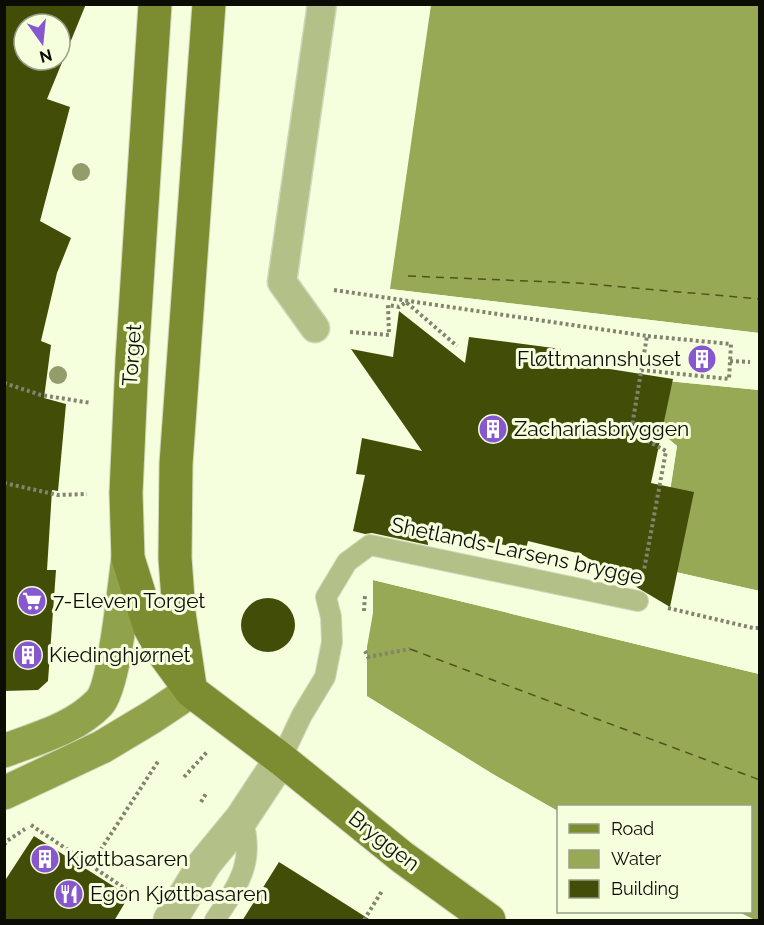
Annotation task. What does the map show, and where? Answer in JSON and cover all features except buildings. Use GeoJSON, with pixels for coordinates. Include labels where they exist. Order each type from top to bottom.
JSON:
{"type":"FeatureCollection","features":[{"type":"Feature","properties":{"kind":"main road","name":"Torget"},"geometry":{"type":"LineString","coordinates":[[154,4],[129,409],[126,493],[128,558],[150,628],[164,654],[191,691],[281,759]]}},
{"type":"Feature","properties":{"kind":"main road"},"geometry":{"type":"LineString","coordinates":[[4,793],[102,747],[191,691],[179,613],[175,558],[176,464],[209,4]]}},
{"type":"Feature","properties":{"kind":"main road"},"geometry":{"type":"LineString","coordinates":[[4,751],[76,722],[101,701],[112,673],[128,558]]}},
{"type":"Feature","properties":{"kind":"main road","name":"Bryggen"},"geometry":{"type":"LineString","coordinates":[[281,759],[402,857],[489,921]]}},
{"type":"Feature","properties":{"kind":"street"},"geometry":{"type":"LineString","coordinates":[[315,328],[282,282],[322,4]]}},
{"type":"Feature","properties":{"kind":"street"},"geometry":{"type":"LineString","coordinates":[[170,921],[205,863],[242,819],[281,759]]}},
{"type":"Feature","properties":{"kind":"lane","name":"Shetlands-Larsens brygge"},"geometry":{"type":"LineString","coordinates":[[281,759],[302,715],[325,677],[332,642],[332,617],[326,597],[347,562],[370,545],[638,601]]}},
{"type":"Feature","properties":{"kind":"lane"},"geometry":{"type":"LineString","coordinates":[[215,921],[235,890],[245,868],[248,854],[242,819]]}},
{"type":"Feature","properties":{"kind":"path"},"geometry":{"type":"LineString","coordinates":[[282,282],[647,336],[731,344],[729,379],[641,370]]}},
{"type":"Feature","properties":{"kind":"path"},"geometry":{"type":"LineString","coordinates":[[343,330],[389,334],[387,305],[399,307],[406,302],[457,346]]}},
{"type":"Feature","properties":{"kind":"path"},"geometry":{"type":"LineString","coordinates":[[645,561],[666,451],[631,432],[647,336]]}},
{"type":"Feature","properties":{"kind":"path"},"geometry":{"type":"LineString","coordinates":[[730,361],[750,362]]}},
{"type":"Feature","properties":{"kind":"path"},"geometry":{"type":"LineString","coordinates":[[4,383],[41,394],[129,409]]}},
{"type":"Feature","properties":{"kind":"path"},"geometry":{"type":"LineString","coordinates":[[4,483],[58,495],[126,493]]}},
{"type":"Feature","properties":{"kind":"path","name":"Shetlands-Larsens brygge"},"geometry":{"type":"LineString","coordinates":[[638,601],[759,630]]}},
{"type":"Feature","properties":{"kind":"path"},"geometry":{"type":"LineString","coordinates":[[368,657],[410,649]]}},
{"type":"Feature","properties":{"kind":"path"},"geometry":{"type":"LineString","coordinates":[[184,777],[211,747]]}},
{"type":"Feature","properties":{"kind":"path"},"geometry":{"type":"LineString","coordinates":[[94,860],[159,759]]}},
{"type":"Feature","properties":{"kind":"path"},"geometry":{"type":"LineString","coordinates":[[31,825],[142,900]]}},
{"type":"Feature","properties":{"kind":"water"},"geometry":{"type":"Polygon","coordinates":[[[431,5],[759,5],[759,333],[390,289],[431,5]]]}},
{"type":"Feature","properties":{"kind":"water"},"geometry":{"type":"Polygon","coordinates":[[[657,380],[759,390],[759,591],[658,568],[677,446],[652,425],[657,380]]]}},
{"type":"Feature","properties":{"kind":"water"},"geometry":{"type":"Polygon","coordinates":[[[373,580],[759,674],[759,920],[741,913],[752,913],[752,805],[557,805],[557,810],[493,774],[367,696],[367,647],[373,613],[373,580]]]}},
{"type":"Feature","properties":{"kind":"pier"},"geometry":{"type":"Polygon","coordinates":[[[390,289],[759,333],[760,336],[392,292],[390,289]]]}},
{"type":"Feature","properties":{"kind":"pier"},"geometry":{"type":"Polygon","coordinates":[[[657,377],[760,387],[759,390],[657,380],[652,425],[677,446],[658,568],[760,591],[760,594],[657,571],[655,567],[674,447],[650,427],[657,377]]]}},
{"type":"Feature","properties":{"kind":"pier"},"geometry":{"type":"Polygon","coordinates":[[[374,577],[760,671],[759,674],[373,580],[374,577]]]}},
{"type":"Feature","properties":{"kind":"ferry route"},"geometry":{"type":"LineString","coordinates":[[408,276],[577,283],[760,299]]}},
{"type":"Feature","properties":{"kind":"ferry route"},"geometry":{"type":"LineString","coordinates":[[410,649],[760,780]]}},
{"type":"Feature","properties":{"kind":"place","name":"Fløttmannshuset"},"geometry":{"type":"Point","coordinates":[702,359]}},
{"type":"Feature","properties":{"kind":"place","name":"Zachariasbryggen"},"geometry":{"type":"Point","coordinates":[493,429]}},
{"type":"Feature","properties":{"kind":"place","name":"7-Eleven Torget"},"geometry":{"type":"Point","coordinates":[32,601]}},
{"type":"Feature","properties":{"kind":"place","name":"Kiedinghjørnet"},"geometry":{"type":"Point","coordinates":[28,655]}},
{"type":"Feature","properties":{"kind":"place","name":"Kjøttbasaren"},"geometry":{"type":"Point","coordinates":[45,859]}},
{"type":"Feature","properties":{"kind":"place","name":"Egon Kjøttbasaren"},"geometry":{"type":"Point","coordinates":[69,894]}}]}
